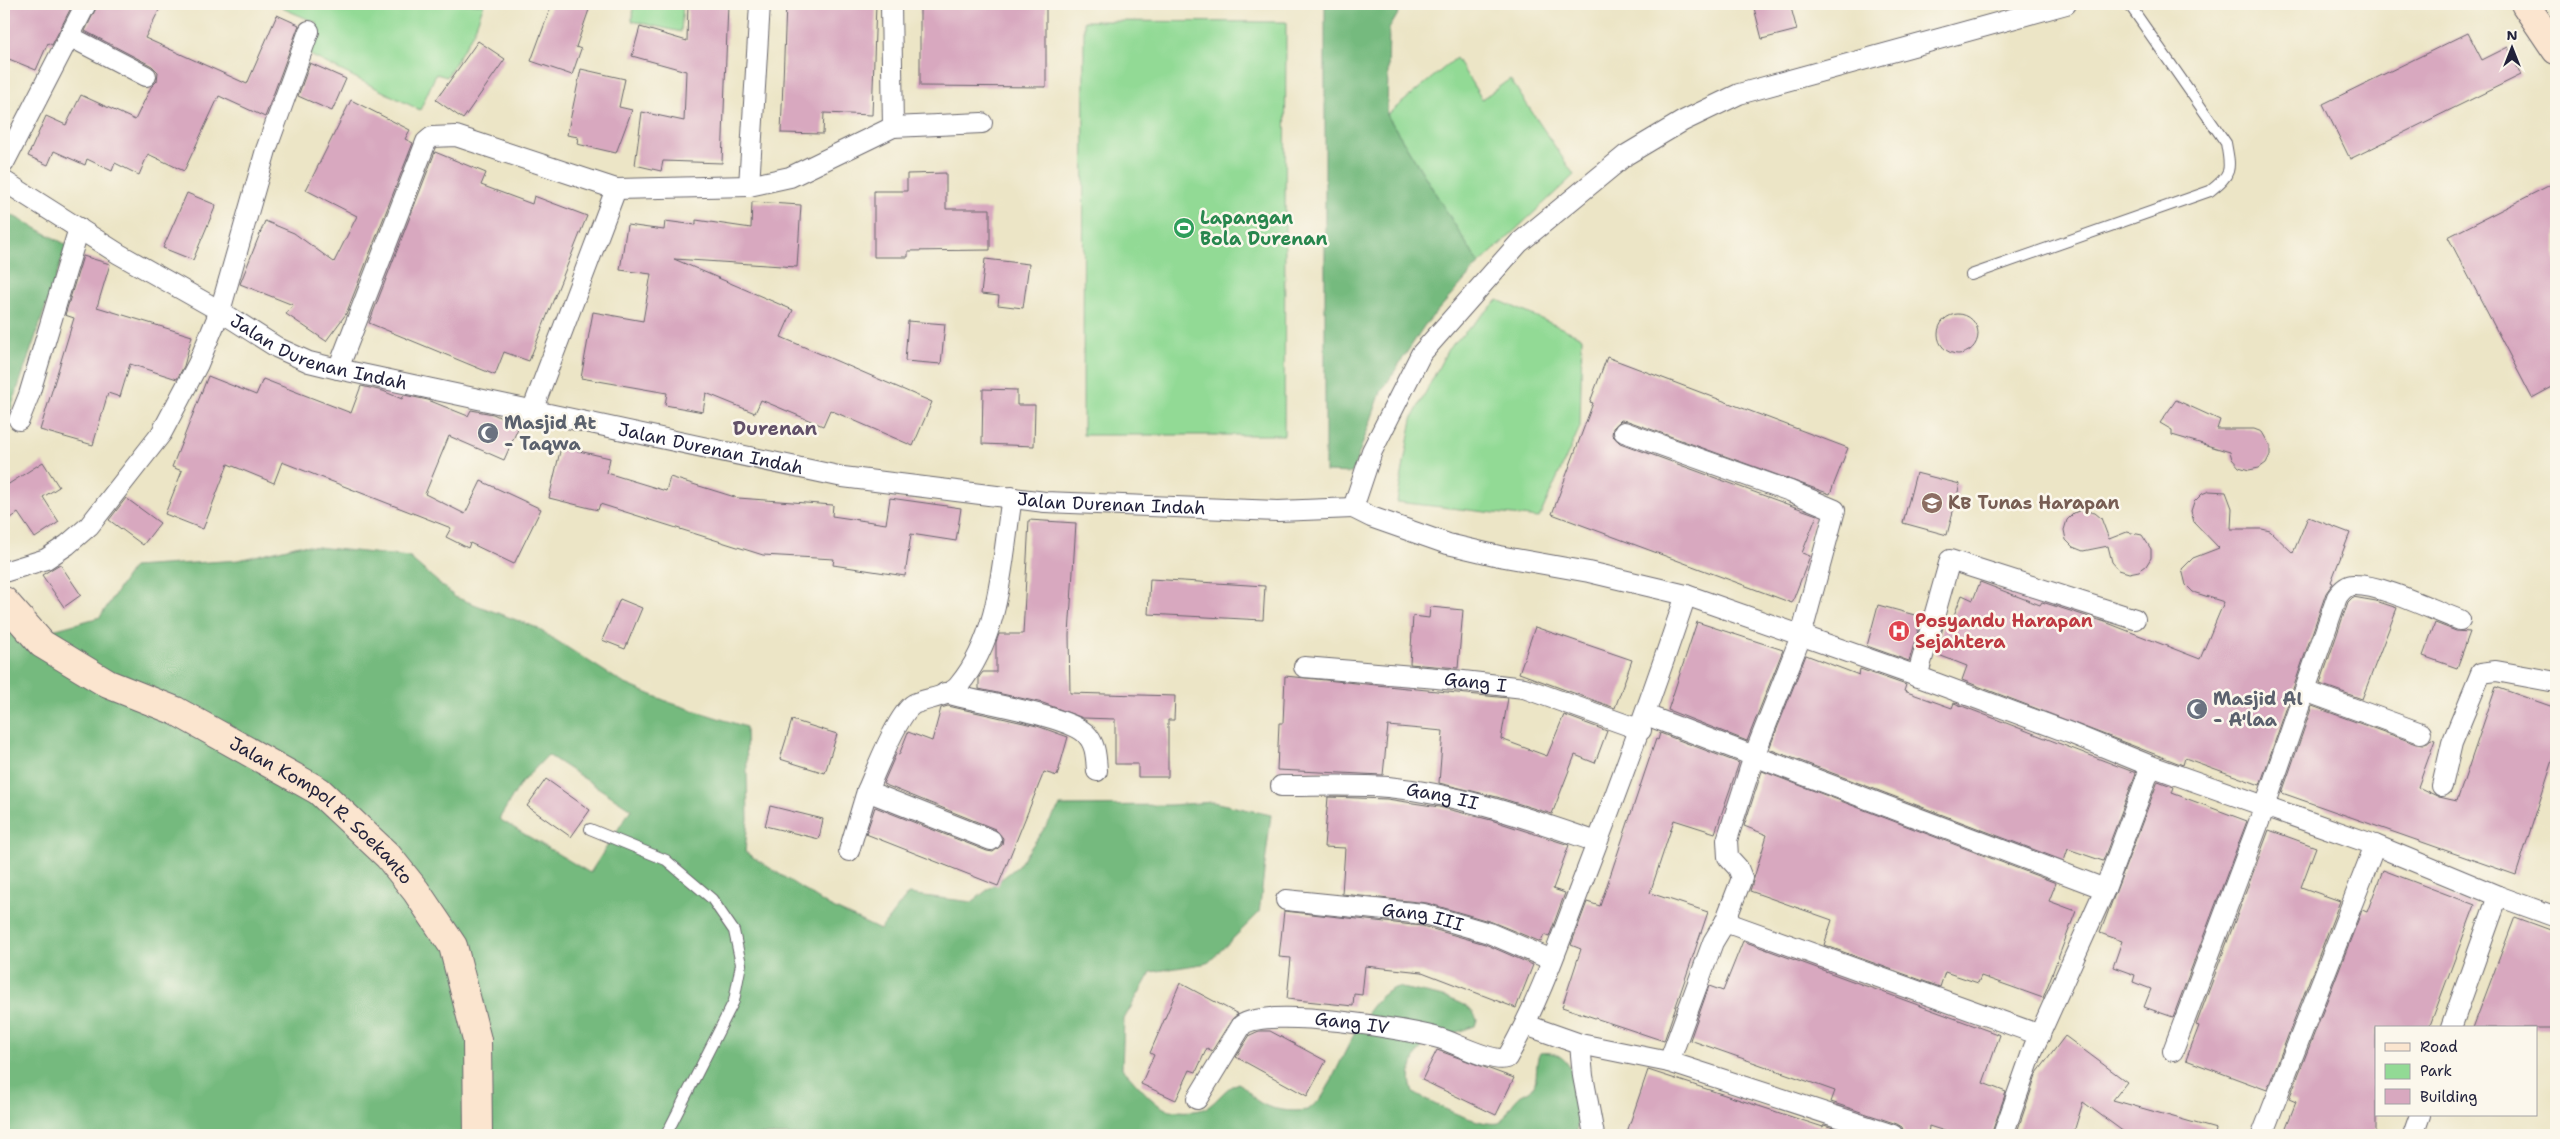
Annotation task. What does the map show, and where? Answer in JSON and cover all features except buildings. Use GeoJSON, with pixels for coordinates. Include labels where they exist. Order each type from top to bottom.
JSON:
{"type":"FeatureCollection","features":[{"type":"Feature","properties":{"kind":"main road"},"geometry":{"type":"LineString","coordinates":[[2525,4],[2556,50]]}},
{"type":"Feature","properties":{"kind":"main road","name":"Jalan Kompol R. Soekanto"},"geometry":{"type":"LineString","coordinates":[[4,601],[42,644],[108,684],[176,710],[319,791],[388,856],[416,891],[453,946],[477,1040],[478,1135]]}},
{"type":"Feature","properties":{"kind":"street"},"geometry":{"type":"LineString","coordinates":[[4,163],[86,4]]}},
{"type":"Feature","properties":{"kind":"street"},"geometry":{"type":"LineString","coordinates":[[749,186],[760,4]]}},
{"type":"Feature","properties":{"kind":"street"},"geometry":{"type":"LineString","coordinates":[[891,4],[893,126]]}},
{"type":"Feature","properties":{"kind":"street"},"geometry":{"type":"LineString","coordinates":[[2066,4],[1739,94],[1682,121],[1626,156],[1519,242],[1421,354],[1372,451],[1353,508],[1371,517],[1448,544],[1499,556],[1589,572],[1686,596],[1917,677],[2070,733],[2150,766],[2375,845],[2498,896],[2556,917]]}},
{"type":"Feature","properties":{"kind":"street"},"geometry":{"type":"LineString","coordinates":[[4,572],[46,560],[67,545],[88,526],[161,434],[198,364],[220,311],[266,150],[309,31]]}},
{"type":"Feature","properties":{"kind":"street"},"geometry":{"type":"LineString","coordinates":[[70,36],[146,76]]}},
{"type":"Feature","properties":{"kind":"street"},"geometry":{"type":"LineString","coordinates":[[338,369],[426,142],[432,137],[456,136],[616,189],[749,186],[790,177],[893,126],[982,122]]}},
{"type":"Feature","properties":{"kind":"street","name":"Jalan Durenan Indah"},"geometry":{"type":"LineString","coordinates":[[4,181],[278,348],[309,362],[843,477],[1045,502],[1278,511],[1353,508]]}},
{"type":"Feature","properties":{"kind":"street"},"geometry":{"type":"LineString","coordinates":[[532,411],[616,189]]}},
{"type":"Feature","properties":{"kind":"street"},"geometry":{"type":"LineString","coordinates":[[19,420],[29,396],[79,228]]}},
{"type":"Feature","properties":{"kind":"street"},"geometry":{"type":"LineString","coordinates":[[1624,432],[1790,490],[1835,510],[1801,636],[1754,756],[1726,840],[1728,857],[1738,868],[1742,878],[1725,922],[1713,942],[1669,1062]]}},
{"type":"Feature","properties":{"kind":"street"},"geometry":{"type":"LineString","coordinates":[[849,851],[867,791],[886,744],[912,705],[957,688],[973,668],[987,633],[1000,578],[1012,497]]}},
{"type":"Feature","properties":{"kind":"street"},"geometry":{"type":"LineString","coordinates":[[1917,677],[1950,560],[2135,620]]}},
{"type":"Feature","properties":{"kind":"street"},"geometry":{"type":"LineString","coordinates":[[2173,1050],[2265,806],[2337,597],[2343,589],[2354,584],[2379,590],[2460,620]]}},
{"type":"Feature","properties":{"kind":"street"},"geometry":{"type":"LineString","coordinates":[[1686,596],[1644,723],[1526,1025],[1580,1044],[1669,1062],[1893,1135]]}},
{"type":"Feature","properties":{"kind":"street","name":"Gang I"},"geometry":{"type":"LineString","coordinates":[[1304,668],[1437,678],[1524,688],[1754,756],[2105,889]]}},
{"type":"Feature","properties":{"kind":"street"},"geometry":{"type":"LineString","coordinates":[[2442,786],[2452,742],[2481,673],[2496,670],[2556,682]]}},
{"type":"Feature","properties":{"kind":"street"},"geometry":{"type":"LineString","coordinates":[[2305,691],[2421,733]]}},
{"type":"Feature","properties":{"kind":"street"},"geometry":{"type":"LineString","coordinates":[[946,693],[1061,721],[1084,732],[1095,747],[1097,772]]}},
{"type":"Feature","properties":{"kind":"street"},"geometry":{"type":"LineString","coordinates":[[2003,1135],[2040,1035],[2105,889],[2150,766]]}},
{"type":"Feature","properties":{"kind":"street","name":"Gang II"},"geometry":{"type":"LineString","coordinates":[[1281,786],[1387,787],[1451,797],[1501,810],[1597,842]]}},
{"type":"Feature","properties":{"kind":"street"},"geometry":{"type":"LineString","coordinates":[[867,791],[991,840]]}},
{"type":"Feature","properties":{"kind":"street"},"geometry":{"type":"LineString","coordinates":[[2262,1135],[2375,845]]}},
{"type":"Feature","properties":{"kind":"street"},"geometry":{"type":"LineString","coordinates":[[2452,1026],[2498,896]]}},
{"type":"Feature","properties":{"kind":"street","name":"Gang III"},"geometry":{"type":"LineString","coordinates":[[1286,900],[1424,914],[1488,933],[1552,960]]}},
{"type":"Feature","properties":{"kind":"street"},"geometry":{"type":"LineString","coordinates":[[1725,922],[2040,1035]]}},
{"type":"Feature","properties":{"kind":"street","name":"Gang IV"},"geometry":{"type":"LineString","coordinates":[[1197,1099],[1242,1025],[1250,1020],[1302,1020],[1382,1027],[1440,1039],[1502,1060],[1507,1058],[1526,1025]]}},
{"type":"Feature","properties":{"kind":"street"},"geometry":{"type":"LineString","coordinates":[[1580,1044],[1583,1076],[1594,1135]]}},
{"type":"Feature","properties":{"kind":"street"},"geometry":{"type":"LineString","coordinates":[[2413,1135],[2420,1116]]}},
{"type":"Feature","properties":{"kind":"lane"},"geometry":{"type":"LineString","coordinates":[[1971,274],[2202,194],[2226,178],[2230,163],[2226,143],[2129,4]]}},
{"type":"Feature","properties":{"kind":"lane"},"geometry":{"type":"LineString","coordinates":[[590,829],[666,860],[712,899],[734,930],[741,964],[734,1001],[666,1135]]}},
{"type":"Feature","properties":{"kind":"green space"},"geometry":{"type":"Polygon","coordinates":[[[284,4],[484,4],[474,31],[447,77],[436,74],[420,110],[306,53],[317,23],[282,8],[284,4]]]}},
{"type":"Feature","properties":{"kind":"green space"},"geometry":{"type":"Polygon","coordinates":[[[637,4],[683,4],[681,32],[632,21],[633,7],[637,4]]]}},
{"type":"Feature","properties":{"kind":"green space"},"geometry":{"type":"Polygon","coordinates":[[[1325,4],[1404,4],[1389,29],[1387,115],[1479,264],[1424,326],[1381,392],[1352,473],[1325,472],[1325,4]]]}},
{"type":"Feature","properties":{"kind":"green space","name":"Lapangan Bola Durenan"},"geometry":{"type":"Polygon","coordinates":[[[1084,21],[1286,22],[1284,435],[1083,435],[1084,21]]]}},
{"type":"Feature","properties":{"kind":"green space"},"geometry":{"type":"Polygon","coordinates":[[[1456,58],[1482,99],[1510,79],[1574,175],[1479,264],[1387,115],[1456,58]]]}},
{"type":"Feature","properties":{"kind":"green space"},"geometry":{"type":"Polygon","coordinates":[[[4,211],[67,245],[4,428],[4,211]]]}},
{"type":"Feature","properties":{"kind":"green space"},"geometry":{"type":"Polygon","coordinates":[[[1498,300],[1582,337],[1580,427],[1539,518],[1397,502],[1412,419],[1448,349],[1498,300]]]}},
{"type":"Feature","properties":{"kind":"green space"},"geometry":{"type":"Polygon","coordinates":[[[299,545],[409,557],[455,597],[535,627],[623,683],[671,703],[746,727],[748,819],[745,852],[829,906],[880,930],[908,894],[972,902],[1018,866],[1060,806],[1170,805],[1213,802],[1271,815],[1259,913],[1208,963],[1151,972],[1124,1019],[1122,1068],[1145,1093],[1160,1106],[1170,1110],[1191,1111],[1208,1107],[1230,1087],[1238,1083],[1256,1100],[1274,1109],[1288,1111],[1308,1110],[1322,1097],[1354,1035],[1374,1003],[1386,993],[1398,987],[1455,1001],[1473,1012],[1477,1020],[1475,1026],[1427,1042],[1422,1046],[1412,1066],[1410,1081],[1414,1093],[1444,1109],[1471,1119],[1483,1122],[1502,1122],[1517,1099],[1533,1087],[1540,1053],[1554,1054],[1564,1059],[1571,1069],[1575,1082],[1578,1110],[1577,1135],[4,1135],[4,622],[53,630],[100,617],[133,567],[239,560],[299,545]],[[548,755],[521,783],[499,819],[590,873],[631,809],[548,755]]]}},
{"type":"Feature","properties":{"kind":"place","name":"Lapangan Bola Durenan"},"geometry":{"type":"Point","coordinates":[1184,228]}},
{"type":"Feature","properties":{"kind":"place","name":"Masjid At - Taqwa"},"geometry":{"type":"Point","coordinates":[488,433]}},
{"type":"Feature","properties":{"kind":"place","name":"KB Tunas Harapan"},"geometry":{"type":"Point","coordinates":[1932,503]}},
{"type":"Feature","properties":{"kind":"place","name":"Posyandu Harapan Sejahtera"},"geometry":{"type":"Point","coordinates":[1899,631]}},
{"type":"Feature","properties":{"kind":"place","name":"Masjid Al - A'laa"},"geometry":{"type":"Point","coordinates":[2197,709]}},
{"type":"Feature","properties":{"kind":"district","name":"Durenan"},"geometry":{"type":"Point","coordinates":[775,428]}}]}
